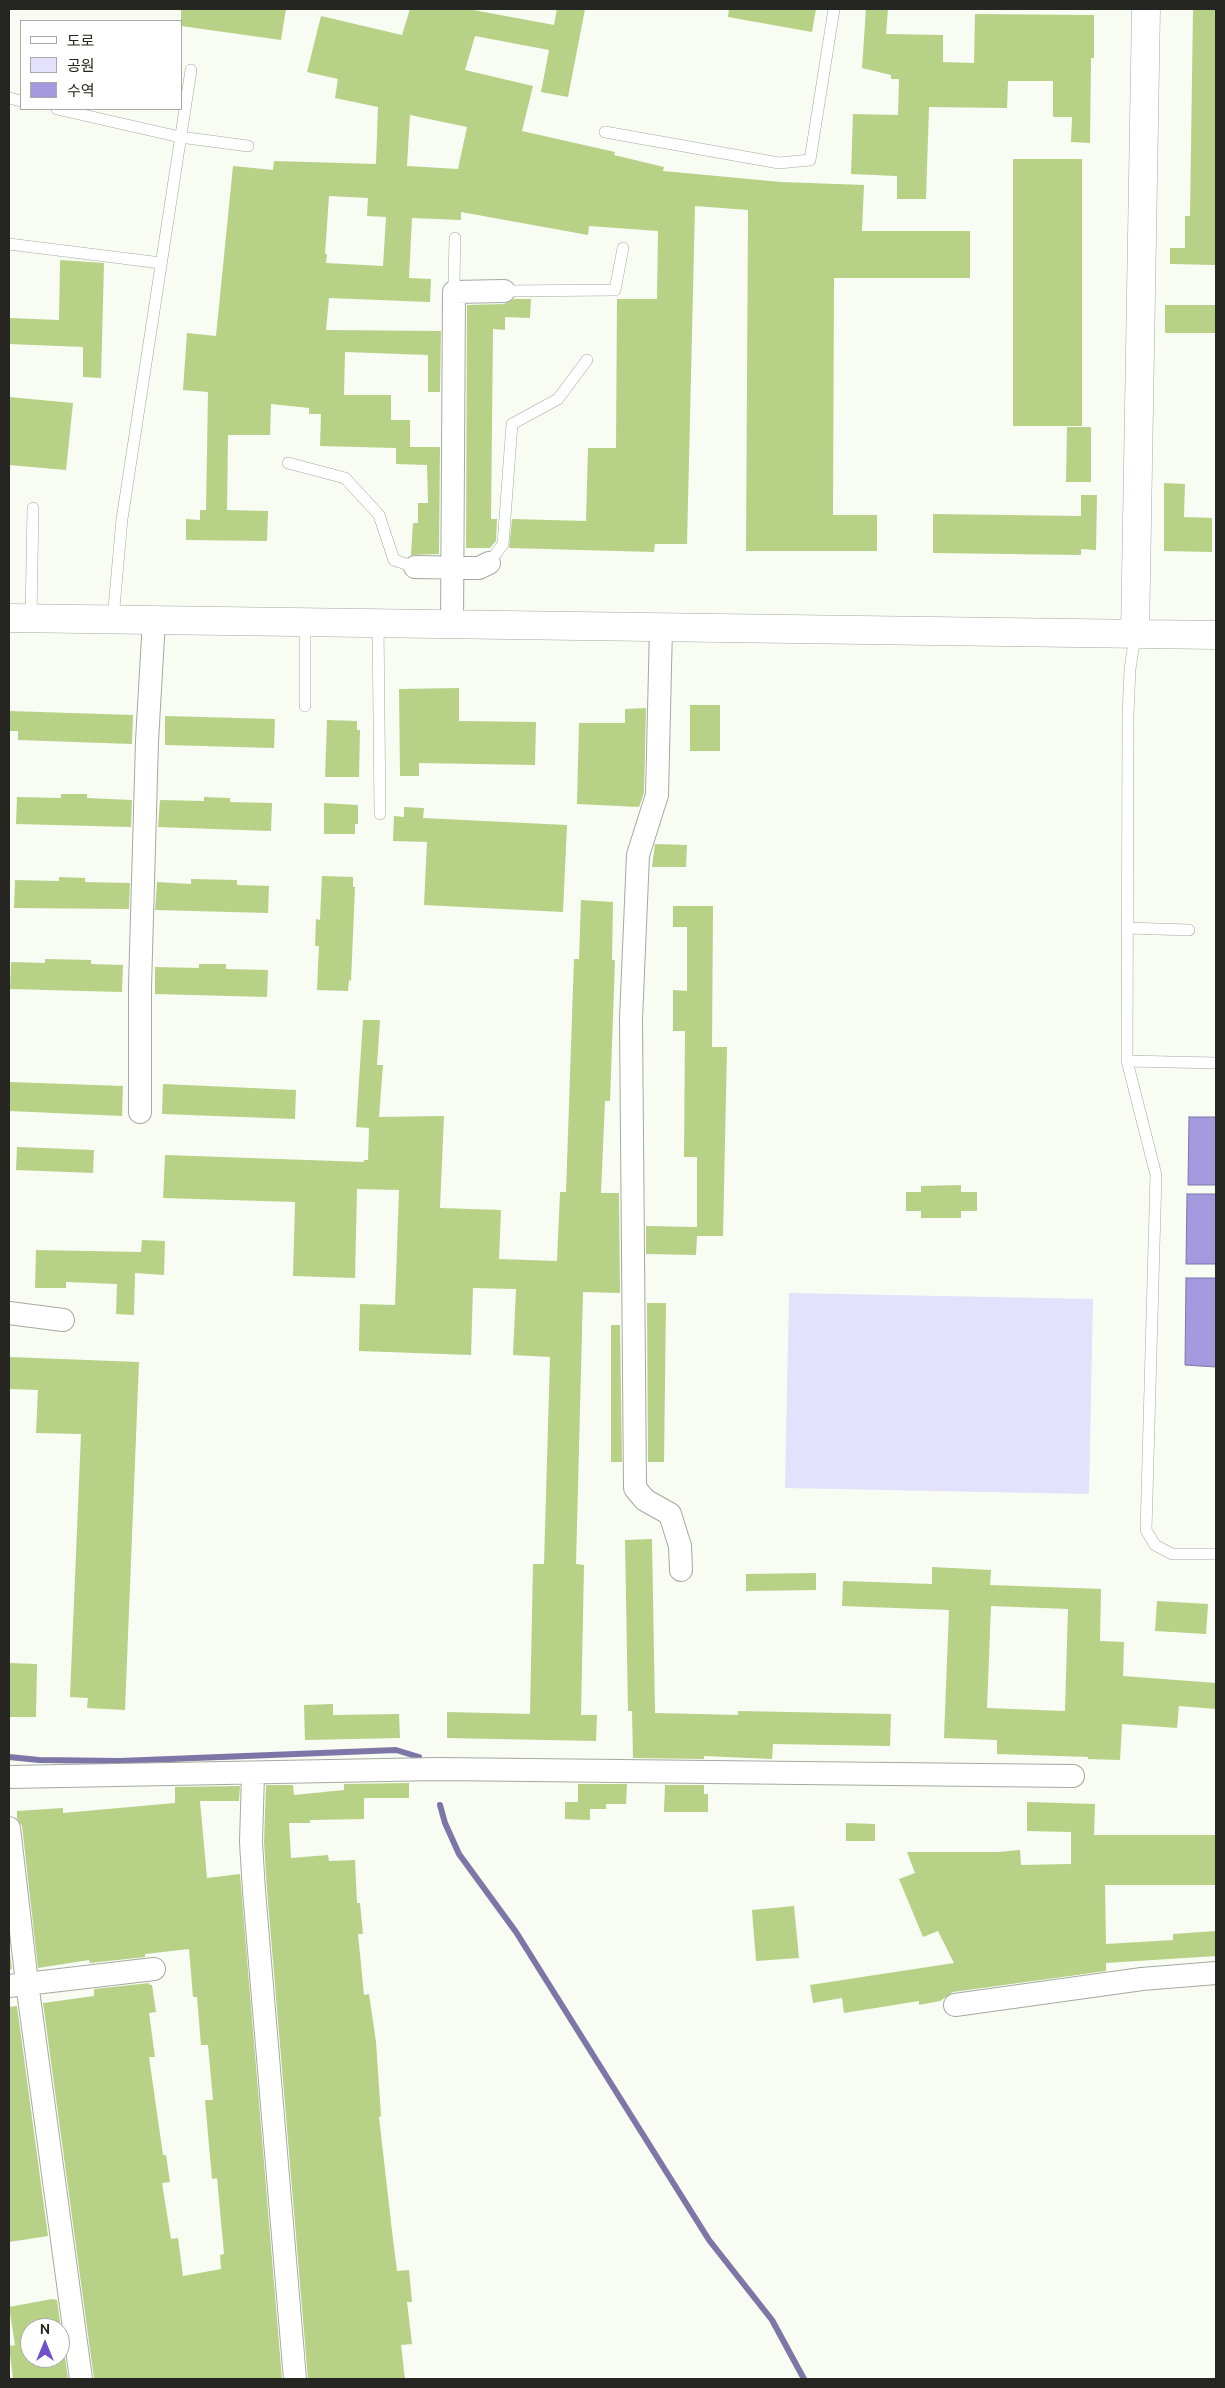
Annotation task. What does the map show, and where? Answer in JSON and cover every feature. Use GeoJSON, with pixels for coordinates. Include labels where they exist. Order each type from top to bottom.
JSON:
{"type":"FeatureCollection","features":[{"type":"Feature","properties":{"kind":"street"},"geometry":{"type":"LineString","coordinates":[[1135,635],[1146,9]]}},
{"type":"Feature","properties":{"kind":"street"},"geometry":{"type":"LineString","coordinates":[[452,624],[454,287],[504,291]]}},
{"type":"Feature","properties":{"kind":"street"},"geometry":{"type":"LineString","coordinates":[[415,567],[479,568],[489,563]]}},
{"type":"Feature","properties":{"kind":"street"},"geometry":{"type":"LineString","coordinates":[[20,618],[1216,635]]}},
{"type":"Feature","properties":{"kind":"street"},"geometry":{"type":"LineString","coordinates":[[140,1112],[140,967],[147,741],[154,620]]}},
{"type":"Feature","properties":{"kind":"street"},"geometry":{"type":"LineString","coordinates":[[661,627],[658,795],[638,855],[631,1019],[634,1488],[645,1500],[670,1514],[680,1546],[682,1570]]}},
{"type":"Feature","properties":{"kind":"street"},"geometry":{"type":"LineString","coordinates":[[9,1314],[63,1320]]}},
{"type":"Feature","properties":{"kind":"street"},"geometry":{"type":"LineString","coordinates":[[9,1777],[149,1773],[253,1774],[438,1769],[1074,1776]]}},
{"type":"Feature","properties":{"kind":"street"},"geometry":{"type":"LineString","coordinates":[[253,1774],[251,1842],[254,1891],[295,2379]]}},
{"type":"Feature","properties":{"kind":"street"},"geometry":{"type":"LineString","coordinates":[[9,1828],[18,1985],[82,2379]]}},
{"type":"Feature","properties":{"kind":"street"},"geometry":{"type":"LineString","coordinates":[[18,1985],[154,1969]]}},
{"type":"Feature","properties":{"kind":"street"},"geometry":{"type":"LineString","coordinates":[[955,2005],[1142,1978],[1216,1973]]}},
{"type":"Feature","properties":{"kind":"lane"},"geometry":{"type":"LineString","coordinates":[[605,132],[779,163],[810,160],[834,9]]}},
{"type":"Feature","properties":{"kind":"lane"},"geometry":{"type":"LineString","coordinates":[[113,619],[122,519],[191,70]]}},
{"type":"Feature","properties":{"kind":"lane"},"geometry":{"type":"LineString","coordinates":[[61,110],[180,137],[248,146]]}},
{"type":"Feature","properties":{"kind":"lane"},"geometry":{"type":"LineString","coordinates":[[454,287],[455,238]]}},
{"type":"Feature","properties":{"kind":"lane"},"geometry":{"type":"LineString","coordinates":[[9,244],[161,263]]}},
{"type":"Feature","properties":{"kind":"lane"},"geometry":{"type":"LineString","coordinates":[[504,291],[615,290],[623,248]]}},
{"type":"Feature","properties":{"kind":"lane"},"geometry":{"type":"LineString","coordinates":[[489,563],[503,544],[512,424],[558,399],[587,360]]}},
{"type":"Feature","properties":{"kind":"lane"},"geometry":{"type":"LineString","coordinates":[[288,463],[345,478],[379,515],[394,560],[415,567]]}},
{"type":"Feature","properties":{"kind":"lane"},"geometry":{"type":"LineString","coordinates":[[20,618],[33,508]]}},
{"type":"Feature","properties":{"kind":"lane"},"geometry":{"type":"LineString","coordinates":[[305,622],[305,706]]}},
{"type":"Feature","properties":{"kind":"lane"},"geometry":{"type":"LineString","coordinates":[[378,623],[380,814]]}},
{"type":"Feature","properties":{"kind":"lane"},"geometry":{"type":"LineString","coordinates":[[1135,635],[1130,669],[1128,714],[1127,1061],[1156,1175],[1146,1530],[1155,1545],[1172,1554],[1216,1554]]}},
{"type":"Feature","properties":{"kind":"lane"},"geometry":{"type":"LineString","coordinates":[[1127,928],[1190,930]]}},
{"type":"Feature","properties":{"kind":"lane"},"geometry":{"type":"LineString","coordinates":[[1127,1061],[1216,1063]]}},
{"type":"Feature","properties":{"kind":"green space"},"geometry":{"type":"Polygon","coordinates":[[[789,1293],[1093,1299],[1089,1494],[785,1488],[789,1293]]]}},
{"type":"Feature","properties":{"kind":"water"},"geometry":{"type":"Polygon","coordinates":[[[1189,1117],[1216,1117],[1216,1185],[1188,1185],[1189,1117]]]}},
{"type":"Feature","properties":{"kind":"water"},"geometry":{"type":"Polygon","coordinates":[[[1187,1194],[1216,1194],[1216,1264],[1186,1264],[1187,1194]]]}},
{"type":"Feature","properties":{"kind":"water"},"geometry":{"type":"Polygon","coordinates":[[[1186,1278],[1216,1278],[1216,1367],[1185,1365],[1186,1278]]]}},
{"type":"Feature","properties":{"kind":"building"},"geometry":{"type":"Polygon","coordinates":[[[181,9],[286,9],[281,40],[182,26],[181,9]]]}},
{"type":"Feature","properties":{"kind":"building"},"geometry":{"type":"Polygon","coordinates":[[[410,9],[468,9],[554,25],[557,9],[585,9],[568,97],[541,92],[549,50],[475,36],[465,70],[533,86],[522,131],[615,152],[614,155],[664,167],[663,171],[781,182],[864,185],[862,231],[970,231],[970,278],[834,278],[833,515],[877,515],[877,551],[746,551],[748,210],[695,206],[687,544],[655,544],[654,552],[509,548],[512,519],[586,521],[588,448],[616,448],[617,299],[657,299],[658,231],[589,226],[588,235],[461,212],[461,220],[412,218],[409,278],[431,279],[430,302],[329,298],[326,330],[441,331],[440,392],[428,392],[428,355],[345,352],[344,395],[391,395],[391,420],[410,420],[410,447],[440,447],[439,554],[411,555],[413,523],[418,523],[418,503],[428,503],[427,465],[396,464],[396,448],[320,446],[321,414],[309,414],[309,408],[271,404],[270,435],[228,435],[227,510],[268,511],[267,541],[186,540],[186,519],[200,520],[200,510],[206,510],[208,392],[183,390],[187,333],[216,336],[233,166],[273,170],[274,161],[376,164],[378,107],[335,98],[338,79],[307,72],[321,16],[402,35],[410,9]],[[410,115],[407,166],[458,169],[467,127],[410,115]],[[329,196],[326,263],[383,266],[386,217],[367,216],[368,198],[329,196]]]}},
{"type":"Feature","properties":{"kind":"building"},"geometry":{"type":"Polygon","coordinates":[[[729,9],[816,9],[812,32],[728,17],[729,9]]]}},
{"type":"Feature","properties":{"kind":"building"},"geometry":{"type":"Polygon","coordinates":[[[866,9],[888,9],[886,34],[943,35],[943,62],[974,63],[975,14],[1094,15],[1094,58],[1091,58],[1090,143],[1071,142],[1072,117],[1053,117],[1053,81],[1008,81],[1007,108],[929,107],[926,199],[897,199],[897,176],[851,174],[853,114],[898,115],[899,79],[891,79],[891,75],[862,68],[866,9]]]}},
{"type":"Feature","properties":{"kind":"building"},"geometry":{"type":"Polygon","coordinates":[[[1193,9],[1216,9],[1216,265],[1170,264],[1170,248],[1185,248],[1185,216],[1190,216],[1193,9]]]}},
{"type":"Feature","properties":{"kind":"building"},"geometry":{"type":"Polygon","coordinates":[[[1013,159],[1082,159],[1082,426],[1013,426],[1013,159]]]}},
{"type":"Feature","properties":{"kind":"building"},"geometry":{"type":"Polygon","coordinates":[[[60,260],[104,263],[101,378],[83,377],[83,347],[9,344],[9,318],[59,320],[60,260]]]}},
{"type":"Feature","properties":{"kind":"building"},"geometry":{"type":"Polygon","coordinates":[[[514,299],[531,299],[530,318],[505,317],[505,330],[493,329],[491,519],[497,519],[496,541],[490,548],[466,548],[467,305],[504,304],[514,299]]]}},
{"type":"Feature","properties":{"kind":"building"},"geometry":{"type":"Polygon","coordinates":[[[1165,305],[1215,305],[1215,333],[1165,333],[1165,305]]]}},
{"type":"Feature","properties":{"kind":"building"},"geometry":{"type":"Polygon","coordinates":[[[9,397],[73,403],[66,470],[9,465],[9,397]]]}},
{"type":"Feature","properties":{"kind":"building"},"geometry":{"type":"Polygon","coordinates":[[[1067,427],[1091,427],[1091,482],[1066,482],[1067,427]]]}},
{"type":"Feature","properties":{"kind":"building"},"geometry":{"type":"Polygon","coordinates":[[[1164,483],[1185,484],[1184,517],[1212,518],[1212,552],[1164,551],[1164,483]]]}},
{"type":"Feature","properties":{"kind":"building"},"geometry":{"type":"Polygon","coordinates":[[[1081,495],[1097,495],[1096,550],[1081,549],[1081,555],[933,553],[933,514],[1081,516],[1081,495]]]}},
{"type":"Feature","properties":{"kind":"building"},"geometry":{"type":"Polygon","coordinates":[[[459,688],[459,721],[536,722],[535,765],[419,763],[419,776],[400,776],[399,689],[459,688]]]}},
{"type":"Feature","properties":{"kind":"building"},"geometry":{"type":"Polygon","coordinates":[[[690,705],[720,705],[720,751],[690,751],[690,705]]]}},
{"type":"Feature","properties":{"kind":"building"},"geometry":{"type":"Polygon","coordinates":[[[646,708],[644,793],[639,807],[577,804],[579,723],[625,723],[625,709],[646,708]]]}},
{"type":"Feature","properties":{"kind":"building"},"geometry":{"type":"Polygon","coordinates":[[[9,711],[133,715],[132,744],[18,740],[18,731],[9,731],[9,711]]]}},
{"type":"Feature","properties":{"kind":"building"},"geometry":{"type":"Polygon","coordinates":[[[165,716],[275,719],[274,748],[165,745],[165,716]]]}},
{"type":"Feature","properties":{"kind":"building"},"geometry":{"type":"Polygon","coordinates":[[[327,720],[357,721],[357,730],[360,730],[359,777],[325,777],[327,720]]]}},
{"type":"Feature","properties":{"kind":"building"},"geometry":{"type":"Polygon","coordinates":[[[61,794],[87,794],[87,798],[132,800],[131,827],[16,824],[17,797],[61,798],[61,794]]]}},
{"type":"Feature","properties":{"kind":"building"},"geometry":{"type":"Polygon","coordinates":[[[204,797],[230,798],[230,802],[272,803],[271,831],[158,827],[160,800],[204,801],[204,797]]]}},
{"type":"Feature","properties":{"kind":"building"},"geometry":{"type":"Polygon","coordinates":[[[324,803],[358,805],[358,824],[355,824],[355,834],[324,834],[324,803]]]}},
{"type":"Feature","properties":{"kind":"building"},"geometry":{"type":"Polygon","coordinates":[[[404,807],[424,808],[423,818],[567,825],[563,912],[424,905],[427,842],[393,841],[394,816],[404,817],[404,807]]]}},
{"type":"Feature","properties":{"kind":"building"},"geometry":{"type":"Polygon","coordinates":[[[655,844],[687,845],[686,867],[652,867],[655,844]]]}},
{"type":"Feature","properties":{"kind":"building"},"geometry":{"type":"Polygon","coordinates":[[[322,876],[353,877],[353,887],[355,887],[351,981],[349,980],[348,991],[317,990],[319,946],[315,946],[316,919],[320,920],[322,876]]]}},
{"type":"Feature","properties":{"kind":"building"},"geometry":{"type":"Polygon","coordinates":[[[59,877],[85,878],[85,882],[130,883],[129,909],[14,908],[15,880],[59,881],[59,877]]]}},
{"type":"Feature","properties":{"kind":"building"},"geometry":{"type":"Polygon","coordinates":[[[191,879],[237,880],[237,885],[269,886],[268,913],[155,910],[157,882],[191,884],[191,879]]]}},
{"type":"Feature","properties":{"kind":"building"},"geometry":{"type":"Polygon","coordinates":[[[581,900],[613,902],[612,960],[615,960],[610,1101],[605,1101],[601,1193],[619,1193],[620,1293],[583,1292],[576,1564],[584,1565],[581,1715],[597,1715],[596,1741],[447,1738],[447,1712],[530,1714],[533,1564],[544,1564],[550,1357],[513,1355],[516,1289],[473,1288],[471,1355],[359,1351],[360,1304],[395,1305],[399,1190],[357,1189],[355,1278],[293,1276],[295,1202],[163,1198],[165,1155],[364,1162],[364,1160],[368,1160],[369,1128],[356,1127],[363,1020],[380,1020],[377,1065],[383,1065],[379,1117],[444,1116],[440,1208],[501,1210],[499,1259],[557,1261],[560,1192],[566,1192],[574,959],[579,959],[581,900]]]}},
{"type":"Feature","properties":{"kind":"building"},"geometry":{"type":"Polygon","coordinates":[[[673,906],[713,906],[712,1047],[727,1047],[723,1236],[697,1236],[696,1255],[646,1254],[646,1226],[697,1227],[697,1157],[684,1157],[685,1031],[673,1031],[673,990],[687,991],[687,927],[673,927],[673,906]]]}},
{"type":"Feature","properties":{"kind":"building"},"geometry":{"type":"Polygon","coordinates":[[[45,959],[91,960],[91,964],[123,965],[122,992],[10,989],[11,962],[45,963],[45,959]]]}},
{"type":"Feature","properties":{"kind":"building"},"geometry":{"type":"Polygon","coordinates":[[[199,964],[226,964],[226,969],[268,970],[267,997],[155,994],[155,967],[199,968],[199,964]]]}},
{"type":"Feature","properties":{"kind":"building"},"geometry":{"type":"Polygon","coordinates":[[[9,1082],[123,1086],[122,1116],[9,1111],[9,1082]]]}},
{"type":"Feature","properties":{"kind":"building"},"geometry":{"type":"Polygon","coordinates":[[[163,1084],[296,1090],[295,1119],[162,1114],[163,1084]]]}},
{"type":"Feature","properties":{"kind":"building"},"geometry":{"type":"Polygon","coordinates":[[[17,1147],[94,1150],[93,1173],[16,1170],[17,1147]]]}},
{"type":"Feature","properties":{"kind":"building"},"geometry":{"type":"Polygon","coordinates":[[[961,1185],[961,1192],[977,1192],[977,1211],[961,1211],[961,1218],[921,1218],[921,1211],[906,1211],[906,1192],[921,1192],[921,1186],[961,1185]]]}},
{"type":"Feature","properties":{"kind":"building"},"geometry":{"type":"Polygon","coordinates":[[[142,1240],[165,1241],[164,1275],[135,1273],[134,1315],[116,1314],[117,1284],[66,1282],[66,1288],[35,1288],[36,1250],[141,1252],[142,1240]]]}},
{"type":"Feature","properties":{"kind":"building"},"geometry":{"type":"Polygon","coordinates":[[[647,1303],[666,1303],[664,1462],[648,1462],[647,1303]]]}},
{"type":"Feature","properties":{"kind":"building"},"geometry":{"type":"Polygon","coordinates":[[[611,1325],[620,1325],[622,1462],[611,1462],[611,1325]]]}},
{"type":"Feature","properties":{"kind":"building"},"geometry":{"type":"Polygon","coordinates":[[[9,1357],[139,1362],[125,1710],[87,1708],[88,1698],[70,1697],[81,1434],[36,1433],[38,1390],[9,1389],[9,1357]]]}},
{"type":"Feature","properties":{"kind":"building"},"geometry":{"type":"Polygon","coordinates":[[[652,1539],[655,1713],[738,1715],[738,1711],[891,1714],[890,1746],[773,1744],[772,1759],[704,1756],[704,1759],[633,1758],[632,1711],[628,1711],[625,1540],[652,1539]]]}},
{"type":"Feature","properties":{"kind":"building"},"geometry":{"type":"Polygon","coordinates":[[[932,1567],[991,1570],[990,1585],[1101,1589],[1100,1641],[1124,1642],[1123,1676],[1216,1683],[1216,1709],[1179,1706],[1177,1728],[1122,1724],[1120,1760],[997,1754],[997,1740],[944,1738],[949,1610],[842,1606],[843,1581],[932,1584],[932,1567]],[[991,1606],[987,1708],[1065,1711],[1068,1609],[991,1606]]]}},
{"type":"Feature","properties":{"kind":"building"},"geometry":{"type":"Polygon","coordinates":[[[816,1573],[816,1590],[746,1591],[746,1574],[816,1573]]]}},
{"type":"Feature","properties":{"kind":"building"},"geometry":{"type":"Polygon","coordinates":[[[1157,1601],[1208,1604],[1206,1634],[1155,1631],[1157,1601]]]}},
{"type":"Feature","properties":{"kind":"building"},"geometry":{"type":"Polygon","coordinates":[[[9,1663],[37,1664],[36,1717],[9,1717],[9,1663]]]}},
{"type":"Feature","properties":{"kind":"building"},"geometry":{"type":"Polygon","coordinates":[[[333,1704],[333,1715],[399,1714],[400,1738],[305,1740],[304,1705],[333,1704]]]}},
{"type":"Feature","properties":{"kind":"building"},"geometry":{"type":"Polygon","coordinates":[[[409,1783],[409,1798],[364,1798],[364,1819],[310,1820],[310,1823],[289,1823],[291,1858],[328,1855],[329,1861],[355,1860],[357,1903],[360,1903],[363,1934],[358,1934],[364,1995],[369,1994],[376,2042],[381,2116],[379,2117],[397,2271],[409,2270],[412,2302],[407,2302],[412,2344],[401,2345],[405,2379],[308,2379],[267,1890],[264,1842],[266,1785],[293,1785],[294,1795],[344,1790],[344,1784],[409,1783]]]}},
{"type":"Feature","properties":{"kind":"building"},"geometry":{"type":"Polygon","coordinates":[[[578,1784],[627,1784],[626,1804],[606,1804],[606,1809],[590,1809],[590,1820],[565,1819],[565,1802],[578,1802],[578,1784]]]}},
{"type":"Feature","properties":{"kind":"building"},"geometry":{"type":"Polygon","coordinates":[[[665,1785],[704,1785],[704,1794],[708,1794],[708,1812],[664,1812],[665,1785]]]}},
{"type":"Feature","properties":{"kind":"building"},"geometry":{"type":"Polygon","coordinates":[[[240,1786],[239,1801],[200,1801],[207,1878],[240,1874],[282,2379],[94,2379],[43,2003],[94,1996],[94,1989],[149,1983],[152,1985],[156,2012],[149,2013],[155,2057],[149,2057],[163,2155],[166,2155],[170,2182],[162,2183],[171,2239],[178,2238],[183,2276],[221,2269],[220,2255],[224,2254],[217,2178],[212,2179],[205,2100],[213,2100],[208,2045],[201,2045],[197,1997],[193,1997],[189,1949],[145,1954],[145,1957],[90,1963],[89,1960],[38,1968],[22,1826],[17,1818],[17,1811],[63,1808],[63,1813],[175,1803],[175,1787],[240,1786]]]}},
{"type":"Feature","properties":{"kind":"building"},"geometry":{"type":"Polygon","coordinates":[[[1027,1802],[1095,1804],[1094,1835],[1216,1835],[1216,1885],[1105,1885],[1106,1944],[1173,1940],[1173,1934],[1216,1931],[1216,1956],[1106,1963],[1106,1971],[953,1992],[940,2001],[919,2005],[919,2001],[844,2013],[842,1998],[813,2003],[810,1985],[954,1963],[938,1931],[923,1937],[899,1879],[915,1873],[907,1852],[998,1852],[1020,1850],[1021,1865],[1071,1864],[1071,1832],[1027,1831],[1027,1802]]]}},
{"type":"Feature","properties":{"kind":"building"},"geometry":{"type":"Polygon","coordinates":[[[846,1823],[875,1824],[875,1841],[846,1841],[846,1823]]]}},
{"type":"Feature","properties":{"kind":"building"},"geometry":{"type":"Polygon","coordinates":[[[794,1906],[799,1958],[756,1961],[752,1910],[794,1906]]]}},
{"type":"Feature","properties":{"kind":"building"},"geometry":{"type":"Polygon","coordinates":[[[9,1946],[12,1969],[9,1970],[9,1946]]]}},
{"type":"Feature","properties":{"kind":"building"},"geometry":{"type":"Polygon","coordinates":[[[17,2006],[48,2236],[9,2242],[9,2007],[17,2006]]]}},
{"type":"Feature","properties":{"kind":"building"},"geometry":{"type":"Polygon","coordinates":[[[52,2299],[57,2300],[60,2318],[20,2318],[20,2368],[66,2368],[68,2379],[13,2379],[9,2346],[15,2345],[9,2307],[52,2299]]]}},
{"type":"Feature","properties":{"kind":"waterway"},"geometry":{"type":"LineString","coordinates":[[9,1757],[39,1760],[120,1761],[396,1750],[419,1757]]}},
{"type":"Feature","properties":{"kind":"waterway"},"geometry":{"type":"LineString","coordinates":[[440,1805],[445,1823],[459,1854],[516,1932],[709,2240],[772,2320],[804,2379]]}}]}
